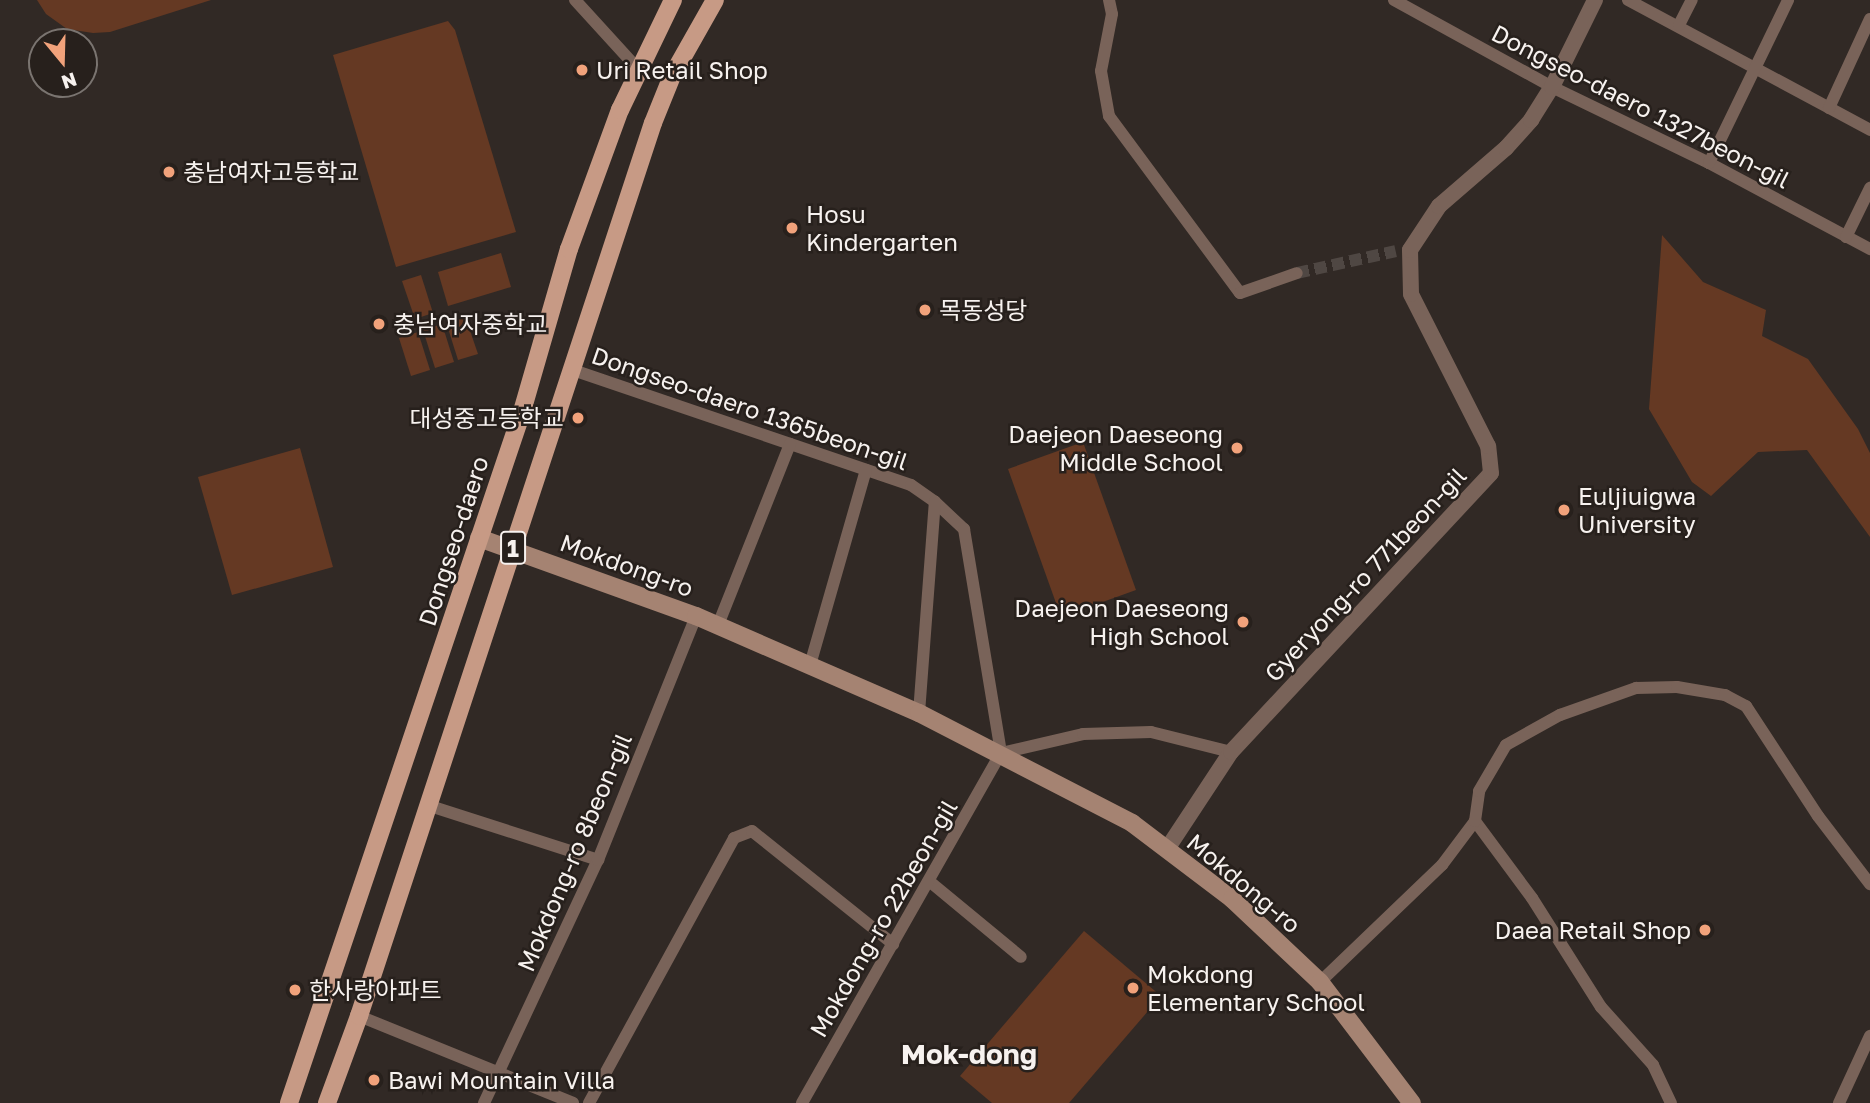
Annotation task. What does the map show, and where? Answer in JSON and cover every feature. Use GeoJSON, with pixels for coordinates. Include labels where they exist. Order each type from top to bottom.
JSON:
{"type":"FeatureCollection","features":[{"type":"Feature","properties":{"kind":"main road","name":"Dongseo-daero"},"geometry":{"type":"LineString","coordinates":[[289,1103],[521,415],[569,249],[620,110],[673,0]]}},
{"type":"Feature","properties":{"kind":"main road","name":"1"},"geometry":{"type":"LineString","coordinates":[[327,1103],[359,1016],[653,123],[672,76],[715,0]]}},
{"type":"Feature","properties":{"kind":"main road","name":"Mokdong-ro"},"geometry":{"type":"LineString","coordinates":[[479,538],[696,616],[810,665],[919,713],[1132,823],[1232,899],[1320,982],[1412,1103]]}},
{"type":"Feature","properties":{"kind":"street"},"geometry":{"type":"LineString","coordinates":[[575,0],[638,69]]}},
{"type":"Feature","properties":{"kind":"street"},"geometry":{"type":"LineString","coordinates":[[1109,0],[1112,13],[1101,71],[1109,116],[1240,293],[1297,273]]}},
{"type":"Feature","properties":{"kind":"street","name":"Dongseo-daero 1327beon-gil"},"geometry":{"type":"LineString","coordinates":[[1394,0],[1552,87],[1709,163],[1870,249]]}},
{"type":"Feature","properties":{"kind":"street","name":"Gyeryong-ro 771beon-gil"},"geometry":{"type":"LineString","coordinates":[[1167,849],[1231,752],[1491,473],[1488,446],[1411,294],[1403,250],[1440,205],[1506,148],[1552,87],[1595,0]]}},
{"type":"Feature","properties":{"kind":"street"},"geometry":{"type":"LineString","coordinates":[[1628,0],[1679,25],[1870,130]]}},
{"type":"Feature","properties":{"kind":"street"},"geometry":{"type":"LineString","coordinates":[[1679,25],[1692,0]]}},
{"type":"Feature","properties":{"kind":"street"},"geometry":{"type":"LineString","coordinates":[[1709,163],[1788,0]]}},
{"type":"Feature","properties":{"kind":"street"},"geometry":{"type":"LineString","coordinates":[[1829,108],[1870,19]]}},
{"type":"Feature","properties":{"kind":"street"},"geometry":{"type":"LineString","coordinates":[[1846,237],[1870,188]]}},
{"type":"Feature","properties":{"kind":"street","name":"Dongseo-daero 1365beon-gil"},"geometry":{"type":"LineString","coordinates":[[573,370],[911,485],[935,502],[964,530],[1000,753]]}},
{"type":"Feature","properties":{"kind":"street","name":"Mokdong-ro"},"geometry":{"type":"LineString","coordinates":[[718,625],[790,444]]}},
{"type":"Feature","properties":{"kind":"street"},"geometry":{"type":"LineString","coordinates":[[810,665],[866,470]]}},
{"type":"Feature","properties":{"kind":"street"},"geometry":{"type":"LineString","coordinates":[[919,713],[935,502]]}},
{"type":"Feature","properties":{"kind":"street","name":"Mokdong-ro 8beon-gil"},"geometry":{"type":"LineString","coordinates":[[484,1103],[598,860],[696,616]]}},
{"type":"Feature","properties":{"kind":"street"},"geometry":{"type":"LineString","coordinates":[[1320,982],[1441,865],[1475,821],[1479,791],[1506,744],[1560,715],[1636,688],[1689,689],[1726,695],[1746,706],[1818,816],[1870,884]]}},
{"type":"Feature","properties":{"kind":"street"},"geometry":{"type":"LineString","coordinates":[[1000,753],[1083,734],[1150,732],[1231,752]]}},
{"type":"Feature","properties":{"kind":"street","name":"Mokdong-ro 22beon-gil"},"geometry":{"type":"LineString","coordinates":[[802,1103],[1000,753]]}},
{"type":"Feature","properties":{"kind":"street"},"geometry":{"type":"LineString","coordinates":[[427,805],[598,860]]}},
{"type":"Feature","properties":{"kind":"street"},"geometry":{"type":"LineString","coordinates":[[1475,821],[1532,898],[1601,1007],[1653,1065],[1671,1103]]}},
{"type":"Feature","properties":{"kind":"street"},"geometry":{"type":"LineString","coordinates":[[589,1103],[734,838],[752,831],[893,944]]}},
{"type":"Feature","properties":{"kind":"street"},"geometry":{"type":"LineString","coordinates":[[929,881],[1021,957]]}},
{"type":"Feature","properties":{"kind":"street"},"geometry":{"type":"LineString","coordinates":[[359,1016],[573,1103]]}},
{"type":"Feature","properties":{"kind":"street"},"geometry":{"type":"LineString","coordinates":[[1839,1103],[1870,1036]]}},
{"type":"Feature","properties":{"kind":"shaded area"},"geometry":{"type":"Polygon","coordinates":[[[37,0],[211,0],[110,32],[98,33],[98,28],[66,28],[46,14],[37,0]]]}},
{"type":"Feature","properties":{"kind":"shaded area"},"geometry":{"type":"Polygon","coordinates":[[[448,21],[455,30],[516,232],[396,267],[333,55],[448,21]]]}},
{"type":"Feature","properties":{"kind":"shaded area"},"geometry":{"type":"Polygon","coordinates":[[[1662,235],[1703,282],[1766,310],[1762,336],[1808,359],[1858,429],[1870,453],[1870,537],[1807,450],[1758,452],[1711,496],[1692,482],[1649,409],[1662,235]]]}},
{"type":"Feature","properties":{"kind":"shaded area"},"geometry":{"type":"Polygon","coordinates":[[[501,253],[511,287],[448,306],[438,272],[501,253]]]}},
{"type":"Feature","properties":{"kind":"shaded area"},"geometry":{"type":"Polygon","coordinates":[[[421,275],[433,313],[415,319],[402,281],[421,275]]]}},
{"type":"Feature","properties":{"kind":"shaded area"},"geometry":{"type":"Polygon","coordinates":[[[465,316],[478,354],[458,360],[446,322],[465,316]]]}},
{"type":"Feature","properties":{"kind":"shaded area"},"geometry":{"type":"Polygon","coordinates":[[[442,324],[454,362],[435,368],[423,330],[442,324]]]}},
{"type":"Feature","properties":{"kind":"shaded area"},"geometry":{"type":"Polygon","coordinates":[[[418,332],[430,370],[411,376],[399,338],[418,332]]]}},
{"type":"Feature","properties":{"kind":"shaded area"},"geometry":{"type":"Polygon","coordinates":[[[1083,442],[1136,590],[1061,617],[1008,469],[1083,442]]]}},
{"type":"Feature","properties":{"kind":"shaded area"},"geometry":{"type":"Polygon","coordinates":[[[300,448],[333,567],[232,595],[198,477],[300,448]]]}},
{"type":"Feature","properties":{"kind":"shaded area"},"geometry":{"type":"Polygon","coordinates":[[[1084,931],[1161,996],[1069,1103],[992,1103],[960,1076],[1084,931]]]}},
{"type":"Feature","properties":{"kind":"tunnel"},"geometry":{"type":"LineString","coordinates":[[1297,273],[1396,251]]}},
{"type":"Feature","properties":{"kind":"place","name":"Uri Retail Shop"},"geometry":{"type":"Point","coordinates":[582,70]}},
{"type":"Feature","properties":{"kind":"place","name":"충남여자고등학교"},"geometry":{"type":"Point","coordinates":[169,172]}},
{"type":"Feature","properties":{"kind":"place","name":"Hosu Kindergarten"},"geometry":{"type":"Point","coordinates":[792,228]}},
{"type":"Feature","properties":{"kind":"place","name":"목동성당"},"geometry":{"type":"Point","coordinates":[925,310]}},
{"type":"Feature","properties":{"kind":"place","name":"충남여자중학교"},"geometry":{"type":"Point","coordinates":[379,324]}},
{"type":"Feature","properties":{"kind":"place","name":"대성중고등학교"},"geometry":{"type":"Point","coordinates":[578,418]}},
{"type":"Feature","properties":{"kind":"place","name":"Daejeon Daeseong Middle School"},"geometry":{"type":"Point","coordinates":[1237,448]}},
{"type":"Feature","properties":{"kind":"place","name":"Euljiuigwa University"},"geometry":{"type":"Point","coordinates":[1564,510]}},
{"type":"Feature","properties":{"kind":"place","name":"Daejeon Daeseong High School"},"geometry":{"type":"Point","coordinates":[1243,622]}},
{"type":"Feature","properties":{"kind":"place","name":"Daea Retail Shop"},"geometry":{"type":"Point","coordinates":[1705,930]}},
{"type":"Feature","properties":{"kind":"place","name":"Mokdong Elementary School"},"geometry":{"type":"Point","coordinates":[1133,988]}},
{"type":"Feature","properties":{"kind":"place","name":"한사랑아파트"},"geometry":{"type":"Point","coordinates":[295,990]}},
{"type":"Feature","properties":{"kind":"place","name":"Bawi Mountain Villa"},"geometry":{"type":"Point","coordinates":[374,1080]}},
{"type":"Feature","properties":{"kind":"district","name":"Mok-dong"},"geometry":{"type":"Point","coordinates":[969,1054]}}]}
